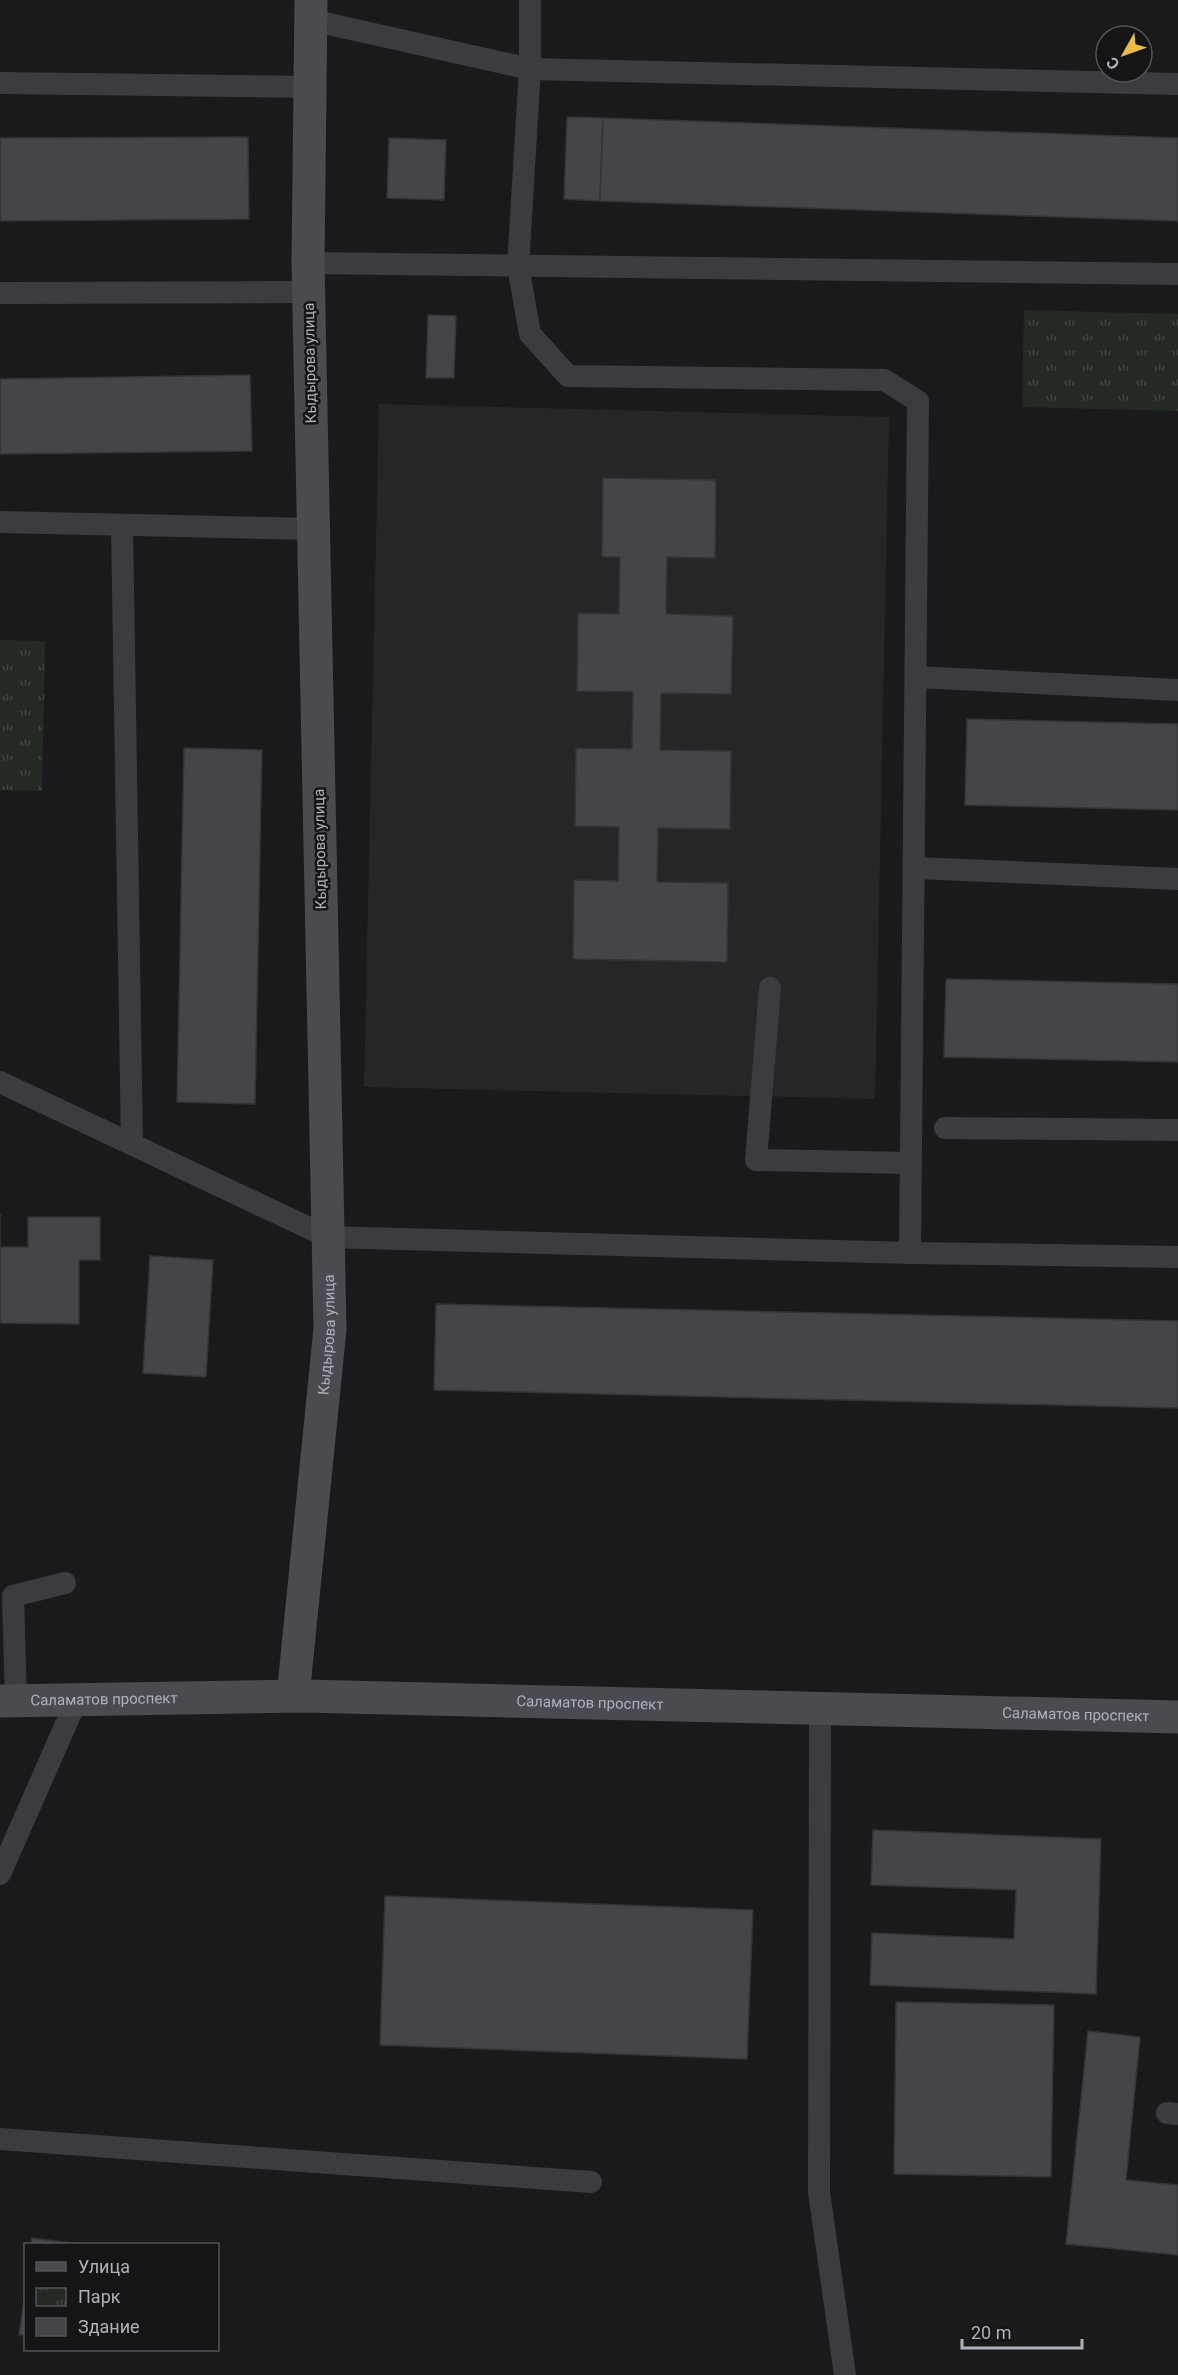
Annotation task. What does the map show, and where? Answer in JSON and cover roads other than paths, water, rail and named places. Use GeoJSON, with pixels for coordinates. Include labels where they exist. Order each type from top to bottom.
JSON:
{"type":"FeatureCollection","features":[{"type":"Feature","properties":{"kind":"street","name":"Кыдырова улица"},"geometry":{"type":"LineString","coordinates":[[293,1696],[330,1329],[308,277],[311,10]]}},
{"type":"Feature","properties":{"kind":"street","name":"Саламатов проспект"},"geometry":{"type":"LineString","coordinates":[[8,1700],[293,1696],[1178,1717]]}},
{"type":"Feature","properties":{"kind":"lane"},"geometry":{"type":"LineString","coordinates":[[530,0],[530,69],[518,266],[530,334],[568,375],[884,380],[918,401],[910,1253]]}},
{"type":"Feature","properties":{"kind":"lane"},"geometry":{"type":"LineString","coordinates":[[311,10],[530,69],[1178,84]]}},
{"type":"Feature","properties":{"kind":"lane"},"geometry":{"type":"LineString","coordinates":[[0,83],[311,87]]}},
{"type":"Feature","properties":{"kind":"lane"},"geometry":{"type":"LineString","coordinates":[[0,293],[518,266],[1178,274]]}},
{"type":"Feature","properties":{"kind":"lane"},"geometry":{"type":"LineString","coordinates":[[0,522],[314,529]]}},
{"type":"Feature","properties":{"kind":"lane"},"geometry":{"type":"LineString","coordinates":[[122,525],[132,1144]]}},
{"type":"Feature","properties":{"kind":"lane"},"geometry":{"type":"LineString","coordinates":[[915,677],[1178,690]]}},
{"type":"Feature","properties":{"kind":"lane"},"geometry":{"type":"LineString","coordinates":[[914,868],[1178,879]]}},
{"type":"Feature","properties":{"kind":"lane"},"geometry":{"type":"LineString","coordinates":[[770,988],[756,1160],[911,1163]]}},
{"type":"Feature","properties":{"kind":"lane"},"geometry":{"type":"LineString","coordinates":[[0,1082],[328,1238],[910,1253],[1178,1257]]}},
{"type":"Feature","properties":{"kind":"lane"},"geometry":{"type":"LineString","coordinates":[[945,1128],[1178,1130]]}},
{"type":"Feature","properties":{"kind":"lane"},"geometry":{"type":"LineString","coordinates":[[8,1700],[14,1596],[65,1583]]}},
{"type":"Feature","properties":{"kind":"lane"},"geometry":{"type":"LineString","coordinates":[[0,1874],[77,1699]]}},
{"type":"Feature","properties":{"kind":"lane"},"geometry":{"type":"LineString","coordinates":[[820,1708],[819,2192],[845,2375]]}},
{"type":"Feature","properties":{"kind":"lane"},"geometry":{"type":"LineString","coordinates":[[0,2139],[591,2182]]}}]}
